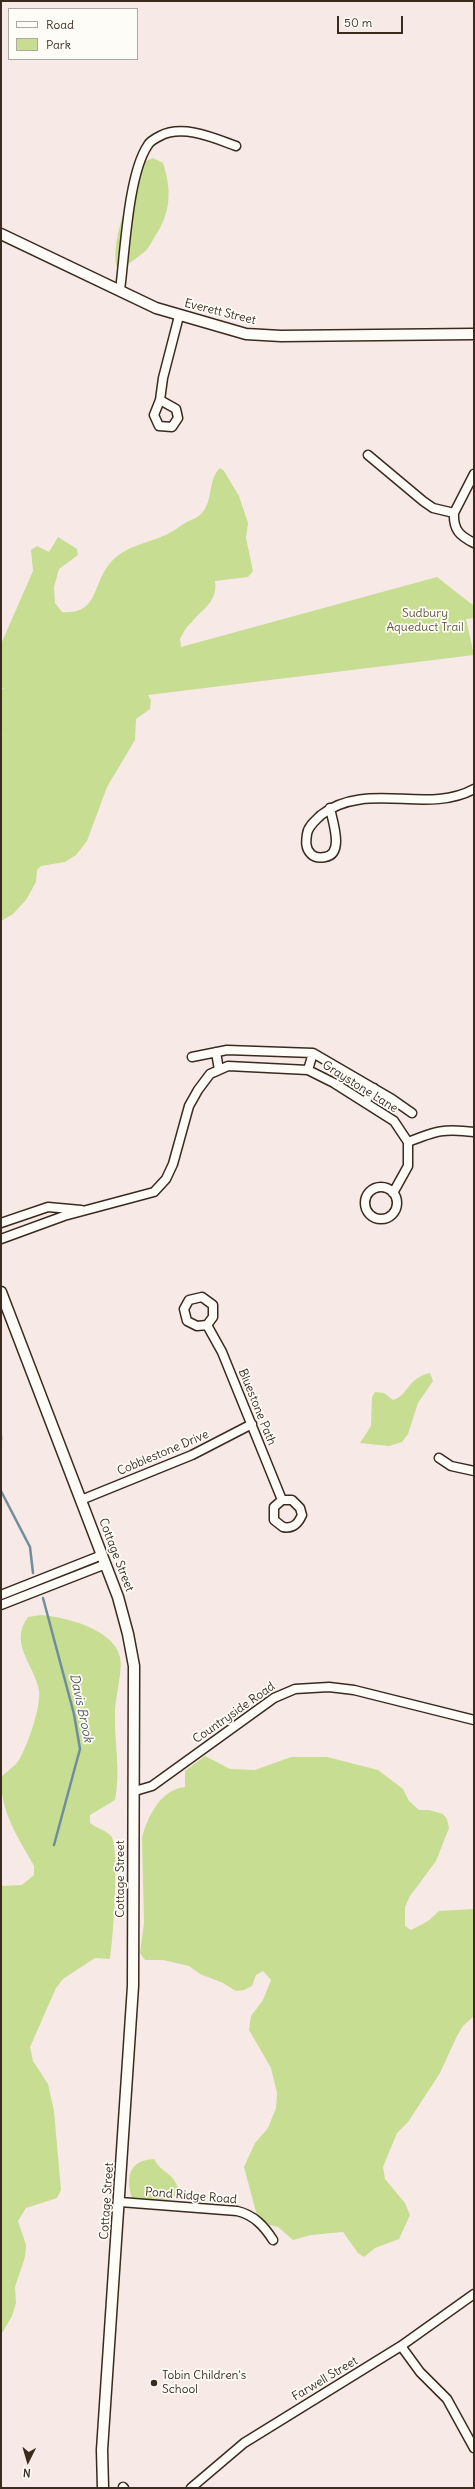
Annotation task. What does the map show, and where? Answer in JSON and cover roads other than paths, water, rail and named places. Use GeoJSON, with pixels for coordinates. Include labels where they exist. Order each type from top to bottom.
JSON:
{"type":"FeatureCollection","features":[{"type":"Feature","properties":{"kind":"street"},"geometry":{"type":"LineString","coordinates":[[120,290],[131,193],[148,144],[162,135],[180,132],[203,134],[236,146]]}},
{"type":"Feature","properties":{"kind":"street","name":"Everett Street"},"geometry":{"type":"LineString","coordinates":[[1,234],[156,308],[179,316],[246,334],[280,336],[474,334]]}},
{"type":"Feature","properties":{"kind":"street"},"geometry":{"type":"LineString","coordinates":[[160,400],[163,378],[179,316]]}},
{"type":"Feature","properties":{"kind":"street"},"geometry":{"type":"LineString","coordinates":[[368,455],[433,508],[454,513]]}},
{"type":"Feature","properties":{"kind":"street"},"geometry":{"type":"LineString","coordinates":[[474,474],[454,513],[456,529],[461,537],[474,543]]}},
{"type":"Feature","properties":{"kind":"street"},"geometry":{"type":"LineString","coordinates":[[330,808],[336,841],[334,850],[328,856],[318,858],[312,855],[307,848],[308,830],[316,819],[330,808],[364,798],[437,799],[466,793],[474,789]]}},
{"type":"Feature","properties":{"kind":"street"},"geometry":{"type":"LineString","coordinates":[[192,1057],[227,1050],[313,1053],[374,1088],[412,1113]]}},
{"type":"Feature","properties":{"kind":"street"},"geometry":{"type":"LineString","coordinates":[[1,1239],[85,1210],[154,1192],[166,1180],[173,1164],[189,1106],[210,1074],[219,1070],[216,1052]]}},
{"type":"Feature","properties":{"kind":"street"},"geometry":{"type":"LineString","coordinates":[[308,1070],[313,1053]]}},
{"type":"Feature","properties":{"kind":"street","name":"Graystone Lane"},"geometry":{"type":"LineString","coordinates":[[219,1070],[228,1066],[308,1070],[334,1083],[394,1121],[408,1142]]}},
{"type":"Feature","properties":{"kind":"street"},"geometry":{"type":"LineString","coordinates":[[365,1102],[374,1088]]}},
{"type":"Feature","properties":{"kind":"street"},"geometry":{"type":"LineString","coordinates":[[393,1193],[408,1166],[408,1142],[432,1131],[453,1129],[474,1132]]}},
{"type":"Feature","properties":{"kind":"street"},"geometry":{"type":"LineString","coordinates":[[1,1223],[48,1207],[85,1210]]}},
{"type":"Feature","properties":{"kind":"street","name":"Cottage Street"},"geometry":{"type":"LineString","coordinates":[[1,1292],[125,1617],[134,1666],[134,1967],[120,2202],[102,2442],[103,2488]]}},
{"type":"Feature","properties":{"kind":"street","name":"Bluestone Path"},"geometry":{"type":"LineString","coordinates":[[207,1324],[222,1352],[282,1500]]}},
{"type":"Feature","properties":{"kind":"street","name":"Cobblestone Drive"},"geometry":{"type":"LineString","coordinates":[[81,1500],[192,1455],[252,1424]]}},
{"type":"Feature","properties":{"kind":"street"},"geometry":{"type":"LineString","coordinates":[[439,1458],[450,1466],[474,1471]]}},
{"type":"Feature","properties":{"kind":"street"},"geometry":{"type":"LineString","coordinates":[[1,1595],[104,1559]]}},
{"type":"Feature","properties":{"kind":"street"},"geometry":{"type":"LineString","coordinates":[[1,1605],[104,1559]]}},
{"type":"Feature","properties":{"kind":"street","name":"Countryside Road"},"geometry":{"type":"LineString","coordinates":[[135,1791],[152,1786],[274,1698],[294,1689],[317,1686],[347,1689],[474,1720]]}},
{"type":"Feature","properties":{"kind":"street","name":"Pond Ridge Road"},"geometry":{"type":"LineString","coordinates":[[120,2202],[228,2210],[245,2213],[261,2224],[273,2240]]}},
{"type":"Feature","properties":{"kind":"street","name":"Farwell Street"},"geometry":{"type":"LineString","coordinates":[[191,2488],[244,2443],[401,2346],[474,2294]]}},
{"type":"Feature","properties":{"kind":"street"},"geometry":{"type":"LineString","coordinates":[[401,2346],[420,2372],[447,2399],[474,2448]]}},
{"type":"Feature","properties":{"kind":"waterway","name":"Davis Brook"},"geometry":{"type":"LineString","coordinates":[[1,1491],[30,1547],[33,1573]]}},
{"type":"Feature","properties":{"kind":"waterway","name":"Davis Brook"},"geometry":{"type":"LineString","coordinates":[[43,1598],[74,1714],[80,1749],[54,1845]]}},
{"type":"Feature","properties":{"kind":"place","name":"Tobin Children's School"},"geometry":{"type":"Point","coordinates":[154,2383]}},
{"type":"Feature","properties":{"kind":"park label","name":"Sudbury Aqueduct Trail"},"geometry":{"type":"Point","coordinates":[425,621]}}]}
